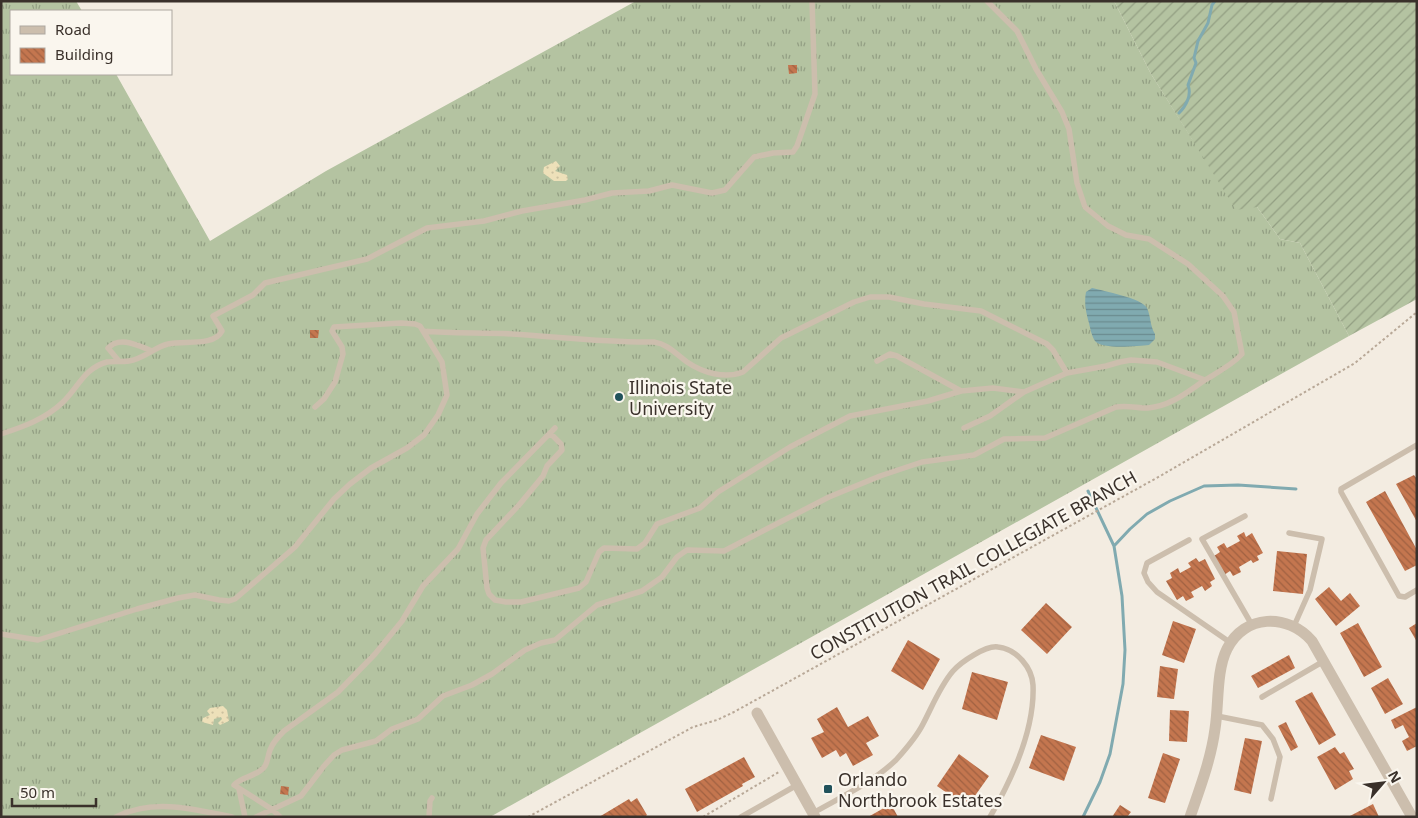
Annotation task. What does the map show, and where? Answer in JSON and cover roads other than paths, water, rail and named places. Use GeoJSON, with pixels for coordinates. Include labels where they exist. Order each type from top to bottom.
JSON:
{"type":"FeatureCollection","features":[{"type":"Feature","properties":{"kind":"street"},"geometry":{"type":"LineString","coordinates":[[1190,817],[1206,768],[1217,716],[1226,650],[1238,634],[1249,627],[1265,621],[1275,620],[1294,626],[1306,633],[1324,661],[1412,817]]}},
{"type":"Feature","properties":{"kind":"street"},"geometry":{"type":"LineString","coordinates":[[757,713],[814,815]]}},
{"type":"Feature","properties":{"kind":"lane"},"geometry":{"type":"LineString","coordinates":[[1,434],[36,421],[49,413],[62,402],[82,377],[93,368],[118,360],[130,361],[152,352],[165,344],[211,340],[220,335],[222,332],[213,316],[253,295],[265,283],[367,259],[427,228],[484,221],[522,211],[585,200],[612,193],[649,191],[672,185],[712,193],[725,190],[754,157],[773,152],[793,152],[797,146],[815,94],[812,1]]}},
{"type":"Feature","properties":{"kind":"lane"},"geometry":{"type":"LineString","coordinates":[[256,817],[301,796],[324,766],[334,755],[342,750],[376,741],[392,729],[418,720],[443,696],[472,685],[492,674],[525,650],[541,643],[555,640],[597,605],[642,591],[662,577],[677,557],[687,550],[724,551],[829,497],[880,476],[922,462],[974,454],[1004,439],[1045,438],[1116,407],[1159,406],[1179,398],[1222,370],[1242,354],[1234,312],[1229,304],[1188,264],[1149,239],[1126,235],[1108,226],[1085,207],[1077,183],[1069,128],[1062,112],[1036,69],[1017,31],[987,1]]}},
{"type":"Feature","properties":{"kind":"lane"},"geometry":{"type":"LineString","coordinates":[[424,331],[654,342],[667,346],[688,363],[702,370],[715,374],[736,375],[743,372],[782,338],[854,302],[870,296],[880,296],[981,311],[1047,344],[1070,373]]}},
{"type":"Feature","properties":{"kind":"lane"},"geometry":{"type":"LineString","coordinates":[[1,634],[38,640],[178,598],[195,595],[229,601],[235,599],[295,547],[334,499],[350,484],[371,468],[407,448],[424,435],[447,394],[442,362],[424,331],[415,324],[337,326],[333,328],[333,334],[342,347],[343,354],[335,382],[324,399],[315,407]]}},
{"type":"Feature","properties":{"kind":"lane"},"geometry":{"type":"LineString","coordinates":[[118,360],[108,348],[116,342],[124,342],[152,352]]}},
{"type":"Feature","properties":{"kind":"lane"},"geometry":{"type":"LineString","coordinates":[[877,361],[890,354],[897,356],[961,391]]}},
{"type":"Feature","properties":{"kind":"lane"},"geometry":{"type":"LineString","coordinates":[[964,428],[990,416],[1024,392],[1070,373],[1120,362],[1148,360],[1205,380]]}},
{"type":"Feature","properties":{"kind":"lane"},"geometry":{"type":"LineString","coordinates":[[280,817],[273,810],[234,785],[265,767],[274,742],[284,731],[338,692],[375,654],[402,621],[423,586],[458,548],[477,514],[500,483],[552,431],[561,444],[562,450],[519,505],[486,540],[483,548],[487,588],[489,594],[495,600],[521,602],[579,588],[586,582],[599,552],[604,548],[637,549],[645,543],[657,524],[700,508],[718,492],[790,447],[850,416],[928,400],[961,391],[992,388],[1024,392]]}},
{"type":"Feature","properties":{"kind":"lane"},"geometry":{"type":"LineString","coordinates":[[1417,445],[1341,489],[1399,596],[1405,597],[1417,590]]}},
{"type":"Feature","properties":{"kind":"lane"},"geometry":{"type":"LineString","coordinates":[[1245,516],[1202,539],[1249,627]]}},
{"type":"Feature","properties":{"kind":"lane"},"geometry":{"type":"LineString","coordinates":[[1289,533],[1322,539],[1310,590],[1294,626]]}},
{"type":"Feature","properties":{"kind":"lane"},"geometry":{"type":"LineString","coordinates":[[1189,540],[1147,563],[1144,573],[1148,582],[1157,592],[1231,643]]}},
{"type":"Feature","properties":{"kind":"lane"},"geometry":{"type":"LineString","coordinates":[[814,815],[877,777],[890,765],[922,727],[942,686],[953,671],[973,655],[996,646],[1009,650],[1023,660],[1033,676],[1034,702],[1027,732],[1006,790],[990,817]]}},
{"type":"Feature","properties":{"kind":"lane"},"geometry":{"type":"LineString","coordinates":[[1262,697],[1324,661]]}},
{"type":"Feature","properties":{"kind":"lane"},"geometry":{"type":"LineString","coordinates":[[1217,716],[1262,726],[1273,739],[1280,757],[1271,799]]}},
{"type":"Feature","properties":{"kind":"lane"},"geometry":{"type":"LineString","coordinates":[[741,817],[797,785]]}},
{"type":"Feature","properties":{"kind":"lane"},"geometry":{"type":"LineString","coordinates":[[239,789],[245,817]]}},
{"type":"Feature","properties":{"kind":"lane"},"geometry":{"type":"LineString","coordinates":[[429,817],[430,801],[432,798]]}},
{"type":"Feature","properties":{"kind":"lane"},"geometry":{"type":"LineString","coordinates":[[116,817],[145,806],[199,810],[232,817]]}},
{"type":"Feature","properties":{"kind":"water"},"geometry":{"type":"Polygon","coordinates":[[[1092,288],[1130,298],[1144,304],[1148,311],[1155,339],[1149,345],[1129,347],[1105,346],[1095,341],[1085,304],[1086,292],[1092,288]]]}},
{"type":"Feature","properties":{"kind":"waterway"},"geometry":{"type":"LineString","coordinates":[[1179,113],[1188,100],[1188,85],[1196,63],[1194,58],[1198,41],[1208,23],[1212,5],[1215,1]]}},
{"type":"Feature","properties":{"kind":"waterway"},"geometry":{"type":"LineString","coordinates":[[1083,817],[1100,782],[1110,754],[1123,684],[1125,650],[1122,596],[1114,546],[1147,514],[1170,501],[1204,486],[1238,485],[1296,489]]}},
{"type":"Feature","properties":{"kind":"waterway"},"geometry":{"type":"LineString","coordinates":[[1088,491],[1114,546]]}},
{"type":"Feature","properties":{"kind":"place","name":"Illinois State University"},"geometry":{"type":"Point","coordinates":[619,397]}},
{"type":"Feature","properties":{"kind":"place","name":"Orlando Northbrook Estates"},"geometry":{"type":"Point","coordinates":[828,789]}}]}
